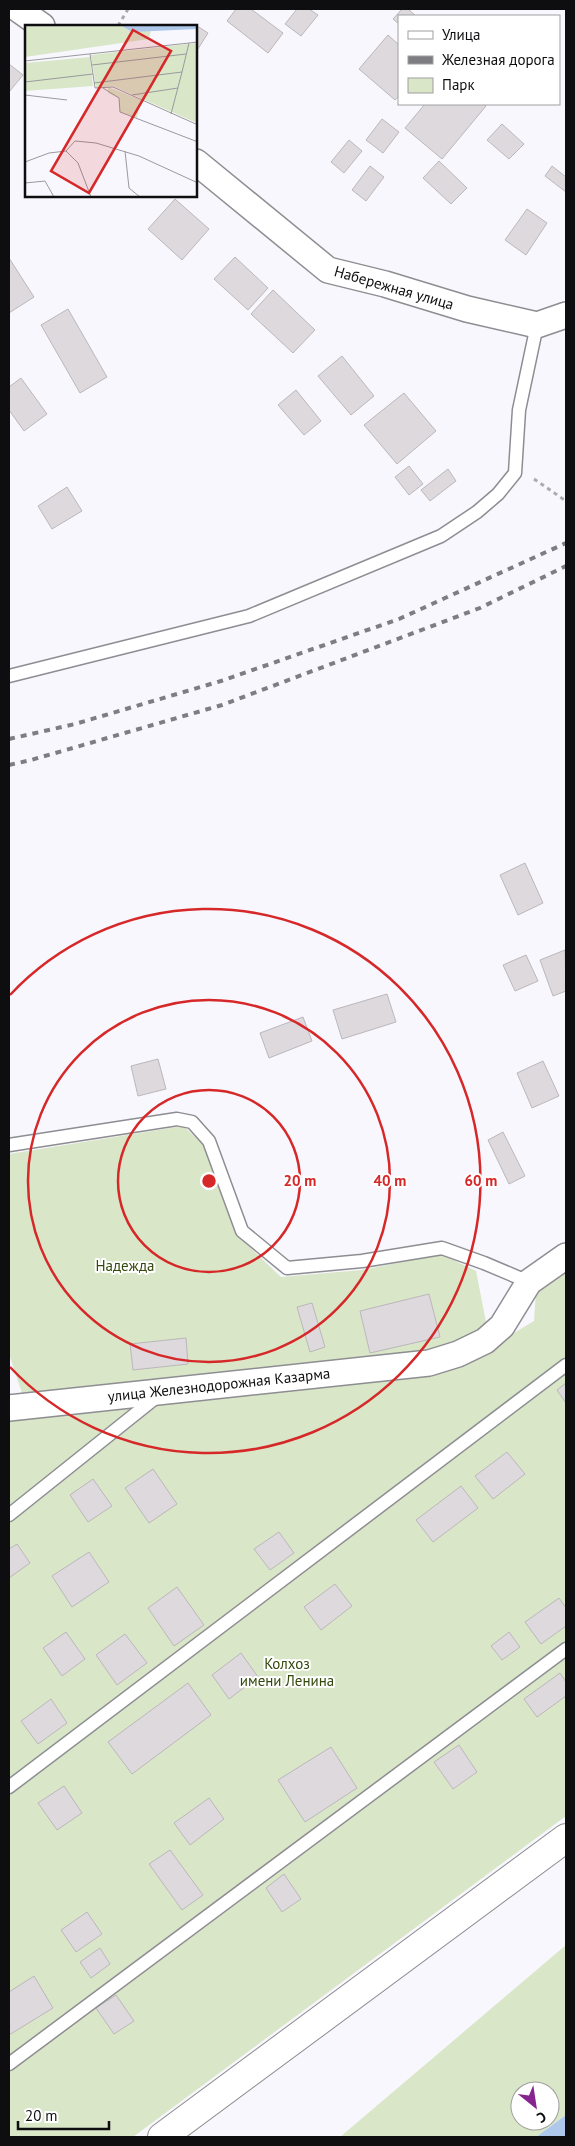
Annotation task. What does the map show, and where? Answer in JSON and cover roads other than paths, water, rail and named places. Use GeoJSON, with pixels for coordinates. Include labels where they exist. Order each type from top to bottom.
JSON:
{"type":"FeatureCollection","features":[{"type":"Feature","properties":{"kind":"street"},"geometry":{"type":"LineString","coordinates":[[18,9],[41,25]]}},
{"type":"Feature","properties":{"kind":"street","name":"Набережная улица"},"geometry":{"type":"LineString","coordinates":[[198,164],[328,270],[385,284],[467,309],[537,325]]}},
{"type":"Feature","properties":{"kind":"street"},"geometry":{"type":"LineString","coordinates":[[537,325],[566,315]]}},
{"type":"Feature","properties":{"kind":"street"},"geometry":{"type":"LineString","coordinates":[[529,1282],[566,1256]]}},
{"type":"Feature","properties":{"kind":"street","name":"улица Железнодорожная Казарма"},"geometry":{"type":"LineString","coordinates":[[9,1408],[429,1363],[458,1354],[485,1341],[502,1326],[529,1282]]}},
{"type":"Feature","properties":{"kind":"street"},"geometry":{"type":"LineString","coordinates":[[162,2137],[566,1838]]}},
{"type":"Feature","properties":{"kind":"lane"},"geometry":{"type":"LineString","coordinates":[[9,676],[248,616],[441,536],[477,512],[498,494],[515,473],[519,410],[537,325]]}},
{"type":"Feature","properties":{"kind":"lane"},"geometry":{"type":"LineString","coordinates":[[9,1145],[177,1119],[192,1122],[209,1141],[242,1231],[286,1268],[362,1260],[442,1248],[529,1282]]}},
{"type":"Feature","properties":{"kind":"lane"},"geometry":{"type":"LineString","coordinates":[[9,1787],[566,1366]]}},
{"type":"Feature","properties":{"kind":"lane"},"geometry":{"type":"LineString","coordinates":[[9,1515],[165,1391]]}},
{"type":"Feature","properties":{"kind":"lane"},"geometry":{"type":"LineString","coordinates":[[9,2064],[566,1649]]}},
{"type":"Feature","properties":{"kind":"water"},"geometry":{"type":"Polygon","coordinates":[[[566,2115],[566,2137],[536,2137],[544,2131],[560,2131],[560,2119],[566,2115]]]}},
{"type":"Feature","properties":{"kind":"railway"},"geometry":{"type":"LineString","coordinates":[[9,739],[75,724],[221,681],[399,619],[566,543]]}},
{"type":"Feature","properties":{"kind":"railway"},"geometry":{"type":"LineString","coordinates":[[9,765],[222,705],[480,608],[566,566]]}},
{"type":"Feature","properties":{"kind":"park label","name":"Надежда"},"geometry":{"type":"Point","coordinates":[125,1266]}},
{"type":"Feature","properties":{"kind":"park label","name":"Колхоз имени Ленина"},"geometry":{"type":"Point","coordinates":[287,1672]}}]}
